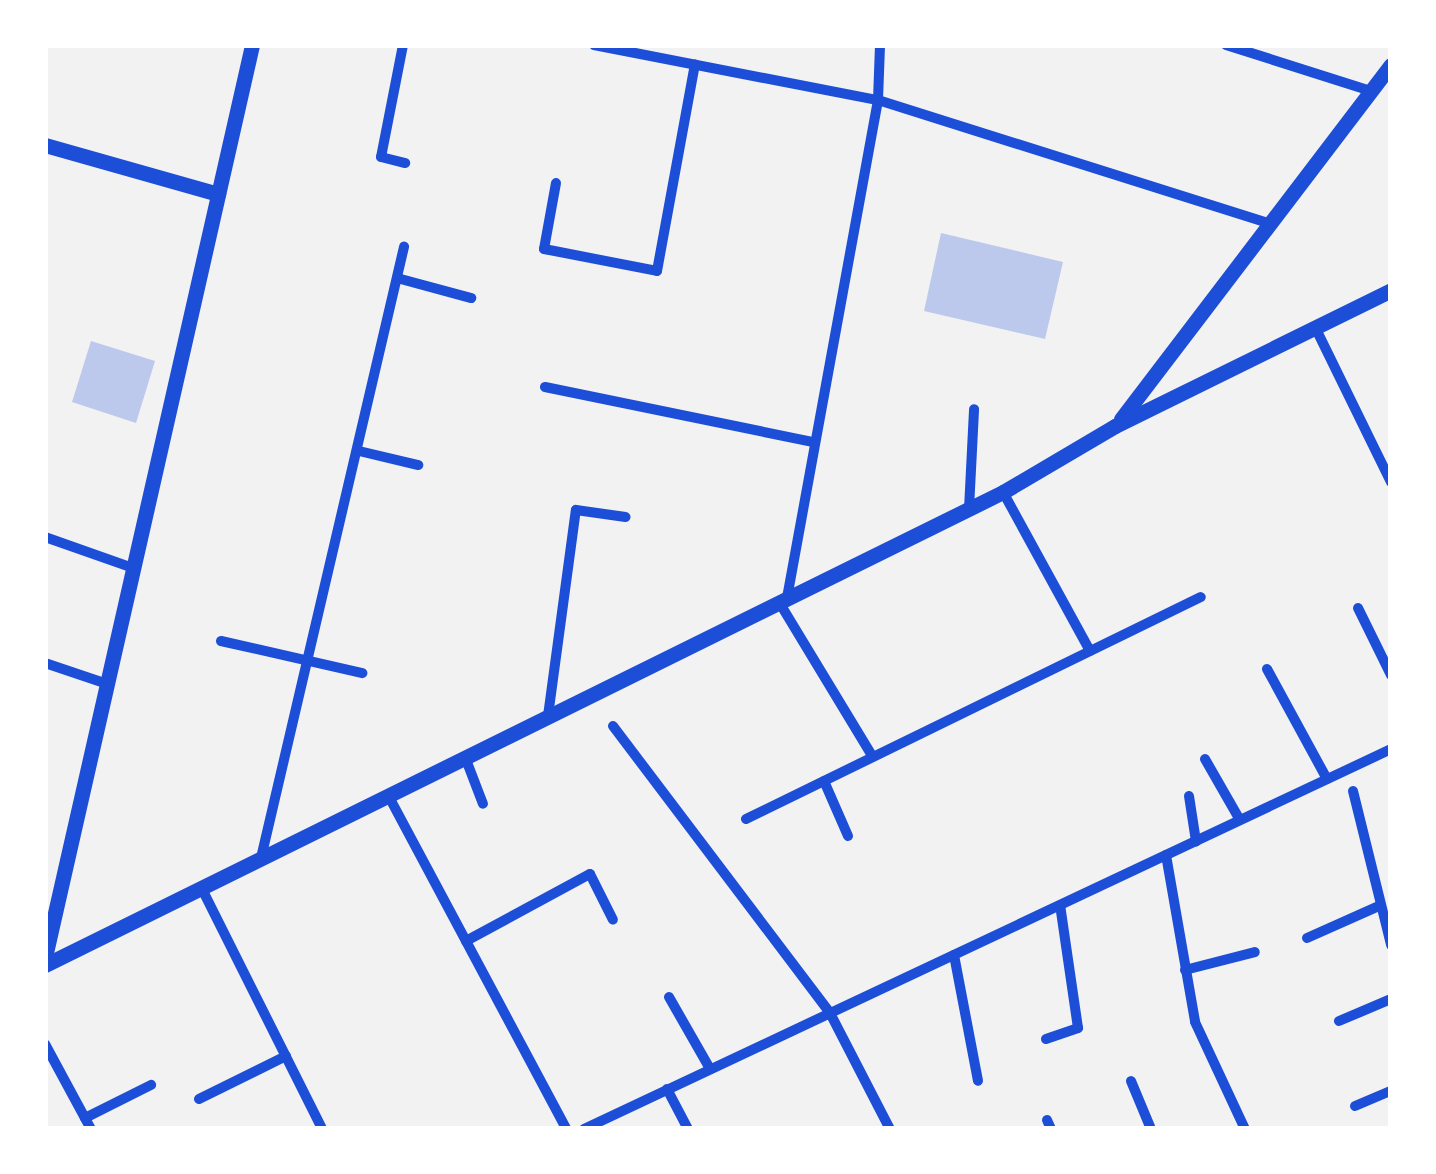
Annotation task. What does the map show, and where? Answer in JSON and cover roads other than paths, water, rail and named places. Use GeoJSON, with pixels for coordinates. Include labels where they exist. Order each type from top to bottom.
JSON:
{"type":"FeatureCollection","features":[{"type":"Feature","properties":{"kind":"street"},"geometry":{"type":"LineString","coordinates":[[45,956],[252,45]]}},
{"type":"Feature","properties":{"kind":"street"},"geometry":{"type":"LineString","coordinates":[[403,45],[381,156],[405,163]]}},
{"type":"Feature","properties":{"kind":"street"},"geometry":{"type":"LineString","coordinates":[[594,45],[878,100],[1268,223]]}},
{"type":"Feature","properties":{"kind":"street"},"geometry":{"type":"LineString","coordinates":[[872,757],[783,600],[878,100],[880,45]]}},
{"type":"Feature","properties":{"kind":"street"},"geometry":{"type":"LineString","coordinates":[[1226,45],[1371,91]]}},
{"type":"Feature","properties":{"kind":"street"},"geometry":{"type":"LineString","coordinates":[[556,183],[544,250],[657,271],[694,64]]}},
{"type":"Feature","properties":{"kind":"street"},"geometry":{"type":"LineString","coordinates":[[1115,426],[1391,65]]}},
{"type":"Feature","properties":{"kind":"street"},"geometry":{"type":"LineString","coordinates":[[45,146],[218,194]]}},
{"type":"Feature","properties":{"kind":"street"},"geometry":{"type":"LineString","coordinates":[[261,858],[404,247]]}},
{"type":"Feature","properties":{"kind":"street"},"geometry":{"type":"LineString","coordinates":[[397,278],[471,298]]}},
{"type":"Feature","properties":{"kind":"street"},"geometry":{"type":"LineString","coordinates":[[45,965],[1003,492],[1115,426],[1391,290]]}},
{"type":"Feature","properties":{"kind":"street"},"geometry":{"type":"LineString","coordinates":[[1315,327],[1391,482]]}},
{"type":"Feature","properties":{"kind":"street"},"geometry":{"type":"LineString","coordinates":[[545,387],[813,442]]}},
{"type":"Feature","properties":{"kind":"street"},"geometry":{"type":"LineString","coordinates":[[969,508],[974,409]]}},
{"type":"Feature","properties":{"kind":"street"},"geometry":{"type":"LineString","coordinates":[[358,451],[418,465]]}},
{"type":"Feature","properties":{"kind":"street"},"geometry":{"type":"LineString","coordinates":[[1003,492],[1090,651]]}},
{"type":"Feature","properties":{"kind":"street"},"geometry":{"type":"LineString","coordinates":[[548,716],[576,510],[626,517]]}},
{"type":"Feature","properties":{"kind":"street"},"geometry":{"type":"LineString","coordinates":[[45,538],[133,568]]}},
{"type":"Feature","properties":{"kind":"street"},"geometry":{"type":"LineString","coordinates":[[746,819],[1201,597]]}},
{"type":"Feature","properties":{"kind":"street"},"geometry":{"type":"LineString","coordinates":[[1358,608],[1391,675]]}},
{"type":"Feature","properties":{"kind":"street"},"geometry":{"type":"LineString","coordinates":[[221,640],[362,673]]}},
{"type":"Feature","properties":{"kind":"street"},"geometry":{"type":"LineString","coordinates":[[45,663],[107,684]]}},
{"type":"Feature","properties":{"kind":"street"},"geometry":{"type":"LineString","coordinates":[[1268,669],[1327,780]]}},
{"type":"Feature","properties":{"kind":"street"},"geometry":{"type":"LineString","coordinates":[[614,726],[830,1013],[890,1129]]}},
{"type":"Feature","properties":{"kind":"street"},"geometry":{"type":"LineString","coordinates":[[584,1129],[1391,749]]}},
{"type":"Feature","properties":{"kind":"street"},"geometry":{"type":"LineString","coordinates":[[465,757],[484,804]]}},
{"type":"Feature","properties":{"kind":"street"},"geometry":{"type":"LineString","coordinates":[[1204,759],[1240,820]]}},
{"type":"Feature","properties":{"kind":"street"},"geometry":{"type":"LineString","coordinates":[[824,782],[848,836]]}},
{"type":"Feature","properties":{"kind":"street"},"geometry":{"type":"LineString","coordinates":[[1353,791],[1391,944]]}},
{"type":"Feature","properties":{"kind":"street"},"geometry":{"type":"LineString","coordinates":[[388,796],[566,1129]]}},
{"type":"Feature","properties":{"kind":"street"},"geometry":{"type":"LineString","coordinates":[[1189,796],[1196,841]]}},
{"type":"Feature","properties":{"kind":"street"},"geometry":{"type":"LineString","coordinates":[[1166,855],[1195,1022],[1245,1129]]}},
{"type":"Feature","properties":{"kind":"street"},"geometry":{"type":"LineString","coordinates":[[466,941],[590,874],[613,920]]}},
{"type":"Feature","properties":{"kind":"street"},"geometry":{"type":"LineString","coordinates":[[202,887],[322,1129]]}},
{"type":"Feature","properties":{"kind":"street"},"geometry":{"type":"LineString","coordinates":[[1046,1039],[1078,1028],[1060,905]]}},
{"type":"Feature","properties":{"kind":"street"},"geometry":{"type":"LineString","coordinates":[[1307,938],[1379,906]]}},
{"type":"Feature","properties":{"kind":"street"},"geometry":{"type":"LineString","coordinates":[[1185,970],[1256,952]]}},
{"type":"Feature","properties":{"kind":"street"},"geometry":{"type":"LineString","coordinates":[[954,955],[978,1081]]}},
{"type":"Feature","properties":{"kind":"street"},"geometry":{"type":"LineString","coordinates":[[669,997],[710,1069]]}},
{"type":"Feature","properties":{"kind":"street"},"geometry":{"type":"LineString","coordinates":[[1339,1021],[1391,999]]}},
{"type":"Feature","properties":{"kind":"street"},"geometry":{"type":"LineString","coordinates":[[45,1044],[88,1123],[150,1085]]}},
{"type":"Feature","properties":{"kind":"street"},"geometry":{"type":"LineString","coordinates":[[199,1099],[286,1056]]}},
{"type":"Feature","properties":{"kind":"street"},"geometry":{"type":"LineString","coordinates":[[1131,1082],[1151,1129]]}},
{"type":"Feature","properties":{"kind":"street"},"geometry":{"type":"LineString","coordinates":[[668,1089],[688,1129]]}},
{"type":"Feature","properties":{"kind":"street"},"geometry":{"type":"LineString","coordinates":[[1355,1106],[1391,1092]]}}]}
